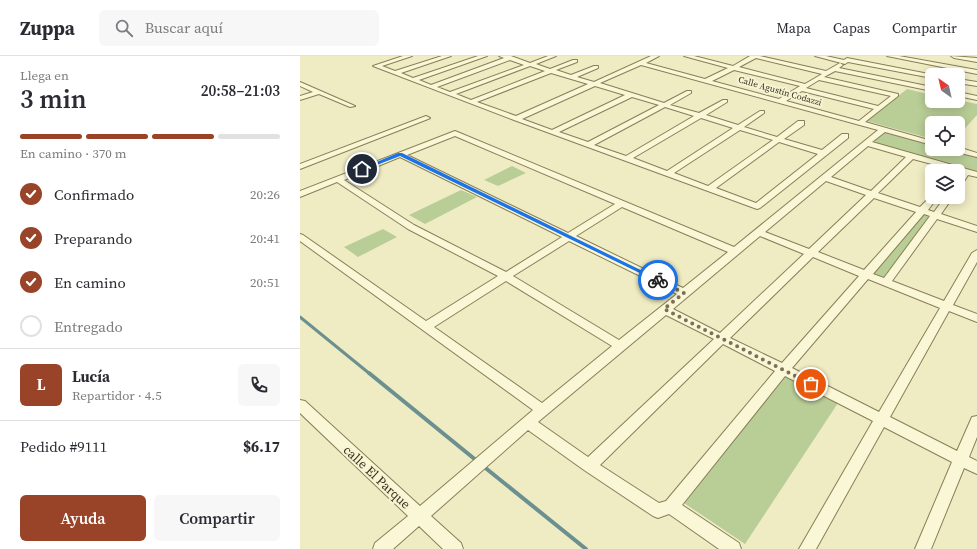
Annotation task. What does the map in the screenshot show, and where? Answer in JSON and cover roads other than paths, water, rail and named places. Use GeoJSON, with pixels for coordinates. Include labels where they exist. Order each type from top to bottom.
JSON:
{"type":"FeatureCollection","features":[{"type":"Feature","properties":{"kind":"street"},"geometry":{"type":"LineString","coordinates":[[409,56],[376,66],[518,120],[757,206],[845,136]]}},
{"type":"Feature","properties":{"kind":"street"},"geometry":{"type":"LineString","coordinates":[[395,73],[448,56]]}},
{"type":"Feature","properties":{"kind":"street"},"geometry":{"type":"LineString","coordinates":[[413,80],[484,56]]}},
{"type":"Feature","properties":{"kind":"street"},"geometry":{"type":"LineString","coordinates":[[502,56],[824,153]]}},
{"type":"Feature","properties":{"kind":"street"},"geometry":{"type":"LineString","coordinates":[[431,87],[518,56]]}},
{"type":"Feature","properties":{"kind":"street"},"geometry":{"type":"LineString","coordinates":[[451,94],[553,56]]}},
{"type":"Feature","properties":{"kind":"street"},"geometry":{"type":"LineString","coordinates":[[687,56],[880,108]]}},
{"type":"Feature","properties":{"kind":"street"},"geometry":{"type":"LineString","coordinates":[[706,80],[754,56],[828,73]]}},
{"type":"Feature","properties":{"kind":"street"},"geometry":{"type":"LineString","coordinates":[[818,56],[848,59],[925,75]]}},
{"type":"Feature","properties":{"kind":"street"},"geometry":{"type":"LineString","coordinates":[[890,56],[977,72]]}},
{"type":"Feature","properties":{"kind":"street"},"geometry":{"type":"LineString","coordinates":[[954,56],[977,60]]}},
{"type":"Feature","properties":{"kind":"street"},"geometry":{"type":"LineString","coordinates":[[518,120],[597,85],[639,59],[653,57]]}},
{"type":"Feature","properties":{"kind":"street","name":"Calle Agustín Codazzi"},"geometry":{"type":"LineString","coordinates":[[639,59],[706,80],[925,141]]}},
{"type":"Feature","properties":{"kind":"street"},"geometry":{"type":"LineString","coordinates":[[781,101],[828,73],[848,59]]}},
{"type":"Feature","properties":{"kind":"street"},"geometry":{"type":"LineString","coordinates":[[471,102],[576,60]]}},
{"type":"Feature","properties":{"kind":"street"},"geometry":{"type":"LineString","coordinates":[[571,77],[596,67]]}},
{"type":"Feature","properties":{"kind":"street"},"geometry":{"type":"LineString","coordinates":[[834,69],[925,88]]}},
{"type":"Feature","properties":{"kind":"street"},"geometry":{"type":"LineString","coordinates":[[818,78],[896,95],[860,123]]}},
{"type":"Feature","properties":{"kind":"street"},"geometry":{"type":"LineString","coordinates":[[965,82],[977,84]]}},
{"type":"Feature","properties":{"kind":"street"},"geometry":{"type":"LineString","coordinates":[[300,84],[352,106]]}},
{"type":"Feature","properties":{"kind":"street"},"geometry":{"type":"LineString","coordinates":[[300,98],[320,92]]}},
{"type":"Feature","properties":{"kind":"street"},"geometry":{"type":"LineString","coordinates":[[588,145],[689,92]]}},
{"type":"Feature","properties":{"kind":"street"},"geometry":{"type":"LineString","coordinates":[[553,132],[631,95]]}},
{"type":"Feature","properties":{"kind":"street"},"geometry":{"type":"LineString","coordinates":[[965,95],[977,98]]}},
{"type":"Feature","properties":{"kind":"street"},"geometry":{"type":"LineString","coordinates":[[626,159],[725,101]]}},
{"type":"Feature","properties":{"kind":"street"},"geometry":{"type":"LineString","coordinates":[[667,174],[762,112]]}},
{"type":"Feature","properties":{"kind":"street"},"geometry":{"type":"LineString","coordinates":[[300,166],[426,118]]}},
{"type":"Feature","properties":{"kind":"street"},"geometry":{"type":"LineString","coordinates":[[709,189],[801,123]]}},
{"type":"Feature","properties":{"kind":"street"},"geometry":{"type":"LineString","coordinates":[[381,549],[528,422],[866,142],[883,130]]}},
{"type":"Feature","properties":{"kind":"street"},"geometry":{"type":"LineString","coordinates":[[300,194],[451,134],[459,134],[734,252]]}},
{"type":"Feature","properties":{"kind":"street"},"geometry":{"type":"LineString","coordinates":[[866,142],[938,164]]}},
{"type":"Feature","properties":{"kind":"street"},"geometry":{"type":"LineString","coordinates":[[965,152],[977,155]]}},
{"type":"Feature","properties":{"kind":"street"},"geometry":{"type":"LineString","coordinates":[[400,154],[684,293]]}},
{"type":"Feature","properties":{"kind":"street"},"geometry":{"type":"LineString","coordinates":[[589,466],[912,156]]}},
{"type":"Feature","properties":{"kind":"street"},"geometry":{"type":"LineString","coordinates":[[965,172],[977,175]]}},
{"type":"Feature","properties":{"kind":"street"},"geometry":{"type":"LineString","coordinates":[[824,178],[977,229]]}},
{"type":"Feature","properties":{"kind":"street"},"geometry":{"type":"LineString","coordinates":[[337,179],[411,227],[506,276],[620,346]]}},
{"type":"Feature","properties":{"kind":"street"},"geometry":{"type":"LineString","coordinates":[[425,326],[622,203]]}},
{"type":"Feature","properties":{"kind":"street"},"geometry":{"type":"LineString","coordinates":[[528,422],[589,466],[658,511],[672,506],[783,370],[928,204]]}},
{"type":"Feature","properties":{"kind":"street"},"geometry":{"type":"LineString","coordinates":[[886,282],[944,204]]}},
{"type":"Feature","properties":{"kind":"street"},"geometry":{"type":"LineString","coordinates":[[757,232],[977,318]]}},
{"type":"Feature","properties":{"kind":"street"},"geometry":{"type":"LineString","coordinates":[[300,238],[543,410]]}},
{"type":"Feature","properties":{"kind":"street"},"geometry":{"type":"LineString","coordinates":[[807,549],[977,253]]}},
{"type":"Feature","properties":{"kind":"street"},"geometry":{"type":"LineString","coordinates":[[664,309],[977,468]]}},
{"type":"Feature","properties":{"kind":"street","name":"calle El Parque"},"geometry":{"type":"LineString","coordinates":[[300,404],[455,549]]}},
{"type":"Feature","properties":{"kind":"street"},"geometry":{"type":"LineString","coordinates":[[923,549],[977,422]]}},
{"type":"Feature","properties":{"kind":"street"},"geometry":{"type":"LineString","coordinates":[[672,506],[733,549]]}},
{"type":"Feature","properties":{"kind":"waterway"},"geometry":{"type":"LineString","coordinates":[[300,317],[370,374]]}},
{"type":"Feature","properties":{"kind":"waterway"},"geometry":{"type":"LineString","coordinates":[[369,373],[477,461]]}},
{"type":"Feature","properties":{"kind":"waterway"},"geometry":{"type":"LineString","coordinates":[[483,466],[586,549]]}}]}
